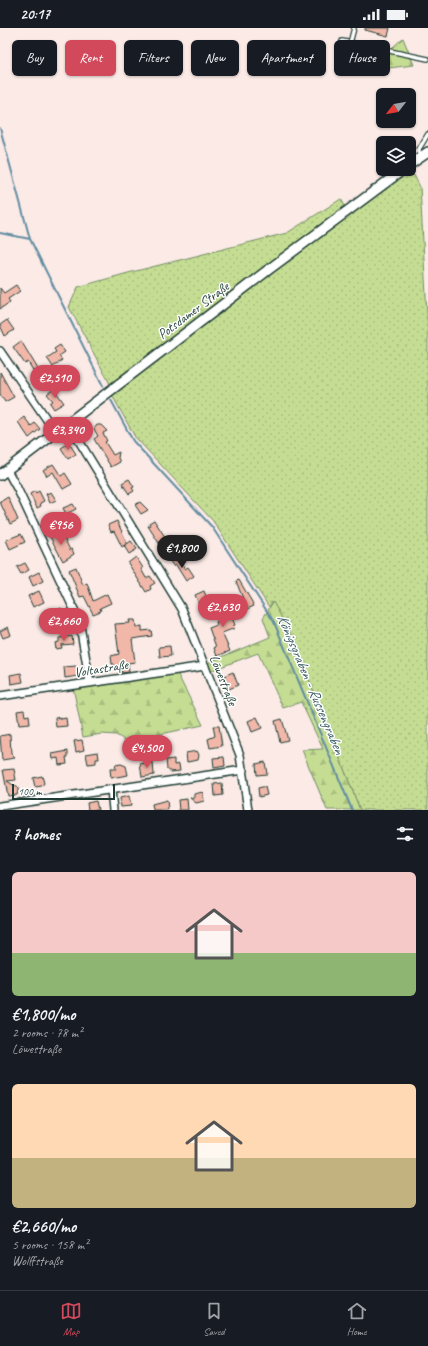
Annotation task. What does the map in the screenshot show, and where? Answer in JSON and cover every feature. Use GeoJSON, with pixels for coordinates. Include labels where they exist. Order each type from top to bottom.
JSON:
{"type":"FeatureCollection","features":[{"type":"Feature","properties":{"kind":"street"},"geometry":{"type":"LineString","coordinates":[[416,160],[428,152]]}},
{"type":"Feature","properties":{"kind":"street","name":"Potsdamer Straße"},"geometry":{"type":"LineString","coordinates":[[3,473],[268,270],[395,176]]}},
{"type":"Feature","properties":{"kind":"street"},"geometry":{"type":"LineString","coordinates":[[0,353],[56,433]]}},
{"type":"Feature","properties":{"kind":"street","name":"Löwestraße"},"geometry":{"type":"LineString","coordinates":[[68,423],[170,587],[182,609],[240,755],[248,810]]}},
{"type":"Feature","properties":{"kind":"street"},"geometry":{"type":"LineString","coordinates":[[3,473],[18,490],[79,620],[90,683]]}},
{"type":"Feature","properties":{"kind":"street","name":"Voltastraße"},"geometry":{"type":"LineString","coordinates":[[0,696],[205,666]]}},
{"type":"Feature","properties":{"kind":"street"},"geometry":{"type":"LineString","coordinates":[[0,806],[243,770]]}},
{"type":"Feature","properties":{"kind":"street"},"geometry":{"type":"LineString","coordinates":[[111,790],[113,810]]}},
{"type":"Feature","properties":{"kind":"lane"},"geometry":{"type":"LineString","coordinates":[[351,40],[354,28]]}},
{"type":"Feature","properties":{"kind":"lane"},"geometry":{"type":"LineString","coordinates":[[390,51],[428,59]]}},
{"type":"Feature","properties":{"kind":"lane"},"geometry":{"type":"LineString","coordinates":[[419,158],[419,149],[428,134]]}},
{"type":"Feature","properties":{"kind":"green space"},"geometry":{"type":"Polygon","coordinates":[[[403,38],[414,65],[390,68],[390,50],[403,38]]]}},
{"type":"Feature","properties":{"kind":"green space"},"geometry":{"type":"Polygon","coordinates":[[[403,176],[414,176],[420,187],[428,332],[428,810],[360,810],[292,636],[272,602],[269,607],[213,521],[135,437],[112,395],[294,254],[403,176]]]}},
{"type":"Feature","properties":{"kind":"green space"},"geometry":{"type":"Polygon","coordinates":[[[341,199],[345,206],[110,384],[69,307],[78,287],[287,233],[341,199]]]}},
{"type":"Feature","properties":{"kind":"green space"},"geometry":{"type":"Polygon","coordinates":[[[273,602],[292,636],[360,810],[327,810],[302,750],[323,749],[301,702],[283,708],[258,653],[210,671],[207,663],[270,637],[263,618],[273,602]]]}},
{"type":"Feature","properties":{"kind":"green space"},"geometry":{"type":"Polygon","coordinates":[[[176,671],[203,725],[156,735],[152,742],[143,746],[135,746],[116,735],[102,734],[83,737],[73,687],[176,671]]]}},
{"type":"Feature","properties":{"kind":"building"},"geometry":{"type":"Polygon","coordinates":[[[365,28],[390,28],[388,36],[365,30],[365,28]]]}},
{"type":"Feature","properties":{"kind":"building"},"geometry":{"type":"Polygon","coordinates":[[[16,285],[20,291],[8,299],[10,302],[0,309],[0,288],[4,293],[16,285]]]}},
{"type":"Feature","properties":{"kind":"building"},"geometry":{"type":"Polygon","coordinates":[[[7,320],[14,330],[5,336],[0,325],[7,320]]]}},
{"type":"Feature","properties":{"kind":"building"},"geometry":{"type":"Polygon","coordinates":[[[21,341],[41,374],[37,377],[28,362],[25,364],[13,347],[21,341]]]}},
{"type":"Feature","properties":{"kind":"building"},"geometry":{"type":"Polygon","coordinates":[[[60,345],[65,352],[59,356],[62,360],[53,367],[47,358],[56,352],[54,349],[60,345]]]}},
{"type":"Feature","properties":{"kind":"building"},"geometry":{"type":"Polygon","coordinates":[[[0,372],[14,397],[5,402],[0,394],[0,372]]]}},
{"type":"Feature","properties":{"kind":"building"},"geometry":{"type":"Polygon","coordinates":[[[54,389],[64,403],[54,409],[50,403],[53,401],[47,394],[54,389]]]}},
{"type":"Feature","properties":{"kind":"building"},"geometry":{"type":"Polygon","coordinates":[[[24,417],[31,426],[35,423],[40,429],[29,438],[18,422],[24,417]]]}},
{"type":"Feature","properties":{"kind":"building"},"geometry":{"type":"Polygon","coordinates":[[[97,425],[101,425],[107,431],[103,433],[107,441],[105,442],[113,455],[119,452],[118,458],[120,462],[111,467],[94,439],[98,436],[94,429],[97,425]]]}},
{"type":"Feature","properties":{"kind":"building"},"geometry":{"type":"Polygon","coordinates":[[[69,443],[76,454],[68,459],[61,448],[69,443]]]}},
{"type":"Feature","properties":{"kind":"building"},"geometry":{"type":"Polygon","coordinates":[[[53,464],[61,476],[65,473],[72,484],[63,489],[53,472],[47,476],[43,470],[53,464]]]}},
{"type":"Feature","properties":{"kind":"building"},"geometry":{"type":"Polygon","coordinates":[[[129,479],[134,487],[132,488],[134,491],[129,494],[122,483],[129,479]]]}},
{"type":"Feature","properties":{"kind":"building"},"geometry":{"type":"Polygon","coordinates":[[[35,491],[36,493],[39,491],[44,501],[40,503],[41,506],[37,508],[30,494],[35,491]]]}},
{"type":"Feature","properties":{"kind":"building"},"geometry":{"type":"Polygon","coordinates":[[[51,492],[56,500],[50,503],[46,494],[51,492]]]}},
{"type":"Feature","properties":{"kind":"building"},"geometry":{"type":"Polygon","coordinates":[[[8,497],[18,520],[10,524],[0,502],[8,497]]]}},
{"type":"Feature","properties":{"kind":"building"},"geometry":{"type":"Polygon","coordinates":[[[140,502],[148,510],[141,514],[135,505],[140,502]]]}},
{"type":"Feature","properties":{"kind":"building"},"geometry":{"type":"Polygon","coordinates":[[[73,504],[76,509],[66,514],[63,508],[73,504]]]}},
{"type":"Feature","properties":{"kind":"building"},"geometry":{"type":"Polygon","coordinates":[[[154,520],[171,546],[164,551],[148,526],[150,525],[149,523],[154,520]]]}},
{"type":"Feature","properties":{"kind":"building"},"geometry":{"type":"Polygon","coordinates":[[[117,521],[127,543],[122,547],[114,531],[111,532],[108,525],[117,521]]]}},
{"type":"Feature","properties":{"kind":"building"},"geometry":{"type":"Polygon","coordinates":[[[56,531],[58,536],[62,534],[70,550],[72,549],[74,554],[63,561],[49,535],[56,531]]]}},
{"type":"Feature","properties":{"kind":"building"},"geometry":{"type":"Polygon","coordinates":[[[21,534],[25,542],[10,549],[6,540],[21,534]]]}},
{"type":"Feature","properties":{"kind":"building"},"geometry":{"type":"Polygon","coordinates":[[[131,541],[137,549],[129,554],[124,546],[131,541]]]}},
{"type":"Feature","properties":{"kind":"building"},"geometry":{"type":"Polygon","coordinates":[[[177,556],[185,569],[188,567],[194,576],[186,581],[176,565],[174,567],[169,560],[177,556]]]}},
{"type":"Feature","properties":{"kind":"building"},"geometry":{"type":"Polygon","coordinates":[[[136,557],[143,568],[141,569],[146,578],[150,576],[155,583],[150,586],[151,589],[146,592],[128,563],[136,557]]]}},
{"type":"Feature","properties":{"kind":"building"},"geometry":{"type":"Polygon","coordinates":[[[25,563],[29,570],[21,574],[17,567],[25,563]]]}},
{"type":"Feature","properties":{"kind":"building"},"geometry":{"type":"Polygon","coordinates":[[[76,567],[83,585],[87,583],[93,601],[107,594],[111,603],[100,608],[101,611],[93,614],[84,596],[80,597],[69,570],[76,567]]]}},
{"type":"Feature","properties":{"kind":"building"},"geometry":{"type":"Polygon","coordinates":[[[39,572],[43,581],[33,586],[29,577],[39,572]]]}},
{"type":"Feature","properties":{"kind":"building"},"geometry":{"type":"Polygon","coordinates":[[[239,580],[254,606],[247,609],[236,581],[239,580]]]}},
{"type":"Feature","properties":{"kind":"building"},"geometry":{"type":"Polygon","coordinates":[[[39,591],[44,602],[33,607],[28,596],[39,591]]]}},
{"type":"Feature","properties":{"kind":"building"},"geometry":{"type":"Polygon","coordinates":[[[204,591],[208,601],[199,604],[195,595],[204,591]]]}},
{"type":"Feature","properties":{"kind":"building"},"geometry":{"type":"Polygon","coordinates":[[[229,598],[235,614],[231,615],[235,625],[233,626],[235,628],[222,633],[230,651],[217,656],[214,648],[216,647],[209,628],[217,625],[216,622],[224,619],[219,607],[225,604],[223,600],[229,598]]]}},
{"type":"Feature","properties":{"kind":"building"},"geometry":{"type":"Polygon","coordinates":[[[61,608],[67,620],[60,623],[55,611],[61,608]]]}},
{"type":"Feature","properties":{"kind":"building"},"geometry":{"type":"Polygon","coordinates":[[[129,620],[135,620],[136,627],[142,626],[142,631],[151,630],[152,636],[132,639],[135,662],[128,663],[129,672],[122,673],[121,666],[114,667],[114,664],[112,664],[111,656],[119,654],[115,624],[130,623],[129,620]]]}},
{"type":"Feature","properties":{"kind":"building"},"geometry":{"type":"Polygon","coordinates":[[[8,627],[11,635],[3,638],[0,631],[8,627]]]}},
{"type":"Feature","properties":{"kind":"building"},"geometry":{"type":"Polygon","coordinates":[[[72,636],[73,644],[61,645],[62,648],[56,649],[55,643],[59,642],[59,638],[72,636]]]}},
{"type":"Feature","properties":{"kind":"building"},"geometry":{"type":"Polygon","coordinates":[[[170,646],[171,656],[160,657],[159,647],[170,646]]]}},
{"type":"Feature","properties":{"kind":"building"},"geometry":{"type":"Polygon","coordinates":[[[76,666],[78,676],[65,678],[64,667],[76,666]]]}},
{"type":"Feature","properties":{"kind":"building"},"geometry":{"type":"Polygon","coordinates":[[[233,672],[238,685],[229,689],[224,676],[233,672]]]}},
{"type":"Feature","properties":{"kind":"building"},"geometry":{"type":"Polygon","coordinates":[[[21,673],[23,682],[11,684],[10,675],[21,673]]]}},
{"type":"Feature","properties":{"kind":"building"},"geometry":{"type":"Polygon","coordinates":[[[24,710],[25,716],[29,715],[30,724],[19,725],[17,711],[24,710]]]}},
{"type":"Feature","properties":{"kind":"building"},"geometry":{"type":"Polygon","coordinates":[[[61,717],[61,719],[66,718],[67,726],[56,727],[55,718],[61,717]]]}},
{"type":"Feature","properties":{"kind":"building"},"geometry":{"type":"Polygon","coordinates":[[[257,717],[262,728],[252,732],[248,721],[257,717]]]}},
{"type":"Feature","properties":{"kind":"building"},"geometry":{"type":"Polygon","coordinates":[[[282,719],[288,740],[280,742],[275,721],[282,719]]]}},
{"type":"Feature","properties":{"kind":"building"},"geometry":{"type":"Polygon","coordinates":[[[213,726],[219,726],[222,746],[210,748],[208,739],[215,736],[213,726]]]}},
{"type":"Feature","properties":{"kind":"building"},"geometry":{"type":"Polygon","coordinates":[[[10,734],[11,754],[15,758],[2,760],[0,736],[10,734]]]}},
{"type":"Feature","properties":{"kind":"building"},"geometry":{"type":"Polygon","coordinates":[[[82,740],[84,750],[76,752],[74,741],[82,740]]]}},
{"type":"Feature","properties":{"kind":"building"},"geometry":{"type":"Polygon","coordinates":[[[68,751],[68,757],[66,757],[67,764],[59,765],[58,758],[53,759],[52,754],[68,751]]]}},
{"type":"Feature","properties":{"kind":"building"},"geometry":{"type":"Polygon","coordinates":[[[197,751],[199,755],[198,760],[187,762],[186,753],[197,751]]]}},
{"type":"Feature","properties":{"kind":"building"},"geometry":{"type":"Polygon","coordinates":[[[98,752],[99,759],[96,759],[96,763],[88,764],[86,754],[98,752]]]}},
{"type":"Feature","properties":{"kind":"building"},"geometry":{"type":"Polygon","coordinates":[[[224,757],[225,766],[214,768],[213,758],[224,757]]]}},
{"type":"Feature","properties":{"kind":"building"},"geometry":{"type":"Polygon","coordinates":[[[174,759],[174,765],[179,764],[180,771],[171,772],[167,769],[166,760],[174,759]]]}},
{"type":"Feature","properties":{"kind":"building"},"geometry":{"type":"Polygon","coordinates":[[[153,762],[154,775],[142,777],[140,764],[153,762]]]}},
{"type":"Feature","properties":{"kind":"building"},"geometry":{"type":"Polygon","coordinates":[[[265,762],[267,774],[257,775],[256,764],[265,762]]]}},
{"type":"Feature","properties":{"kind":"building"},"geometry":{"type":"Polygon","coordinates":[[[121,764],[126,766],[128,775],[111,778],[110,769],[116,769],[115,765],[121,764]]]}},
{"type":"Feature","properties":{"kind":"building"},"geometry":{"type":"Polygon","coordinates":[[[14,769],[16,780],[7,781],[18,788],[18,791],[17,795],[8,796],[3,770],[14,769]]]}},
{"type":"Feature","properties":{"kind":"building"},"geometry":{"type":"Polygon","coordinates":[[[42,776],[44,783],[42,786],[35,787],[33,778],[42,776]]]}},
{"type":"Feature","properties":{"kind":"building"},"geometry":{"type":"Polygon","coordinates":[[[222,783],[223,795],[215,796],[214,784],[222,783]]]}},
{"type":"Feature","properties":{"kind":"building"},"geometry":{"type":"Polygon","coordinates":[[[265,787],[267,795],[259,797],[258,788],[265,787]]]}},
{"type":"Feature","properties":{"kind":"building"},"geometry":{"type":"Polygon","coordinates":[[[203,792],[204,801],[196,803],[190,798],[194,798],[194,794],[203,792]]]}},
{"type":"Feature","properties":{"kind":"building"},"geometry":{"type":"Polygon","coordinates":[[[129,796],[131,806],[121,807],[120,798],[129,796]]]}},
{"type":"Feature","properties":{"kind":"building"},"geometry":{"type":"Polygon","coordinates":[[[187,799],[188,810],[179,810],[178,800],[187,799]]]}},
{"type":"Feature","properties":{"kind":"building"},"geometry":{"type":"Polygon","coordinates":[[[167,800],[168,810],[153,810],[152,804],[167,800]]]}},
{"type":"Feature","properties":{"kind":"building"},"geometry":{"type":"Polygon","coordinates":[[[96,801],[98,810],[88,810],[87,803],[96,801]]]}},
{"type":"Feature","properties":{"kind":"waterway"},"geometry":{"type":"LineString","coordinates":[[0,128],[30,239],[104,388]]}},
{"type":"Feature","properties":{"kind":"waterway"},"geometry":{"type":"LineString","coordinates":[[0,233],[30,239]]}},
{"type":"Feature","properties":{"kind":"waterway","name":"Königsgraben - Russengraben"},"geometry":{"type":"LineString","coordinates":[[111,400],[133,441],[212,527],[274,622],[352,810]]}}]}
